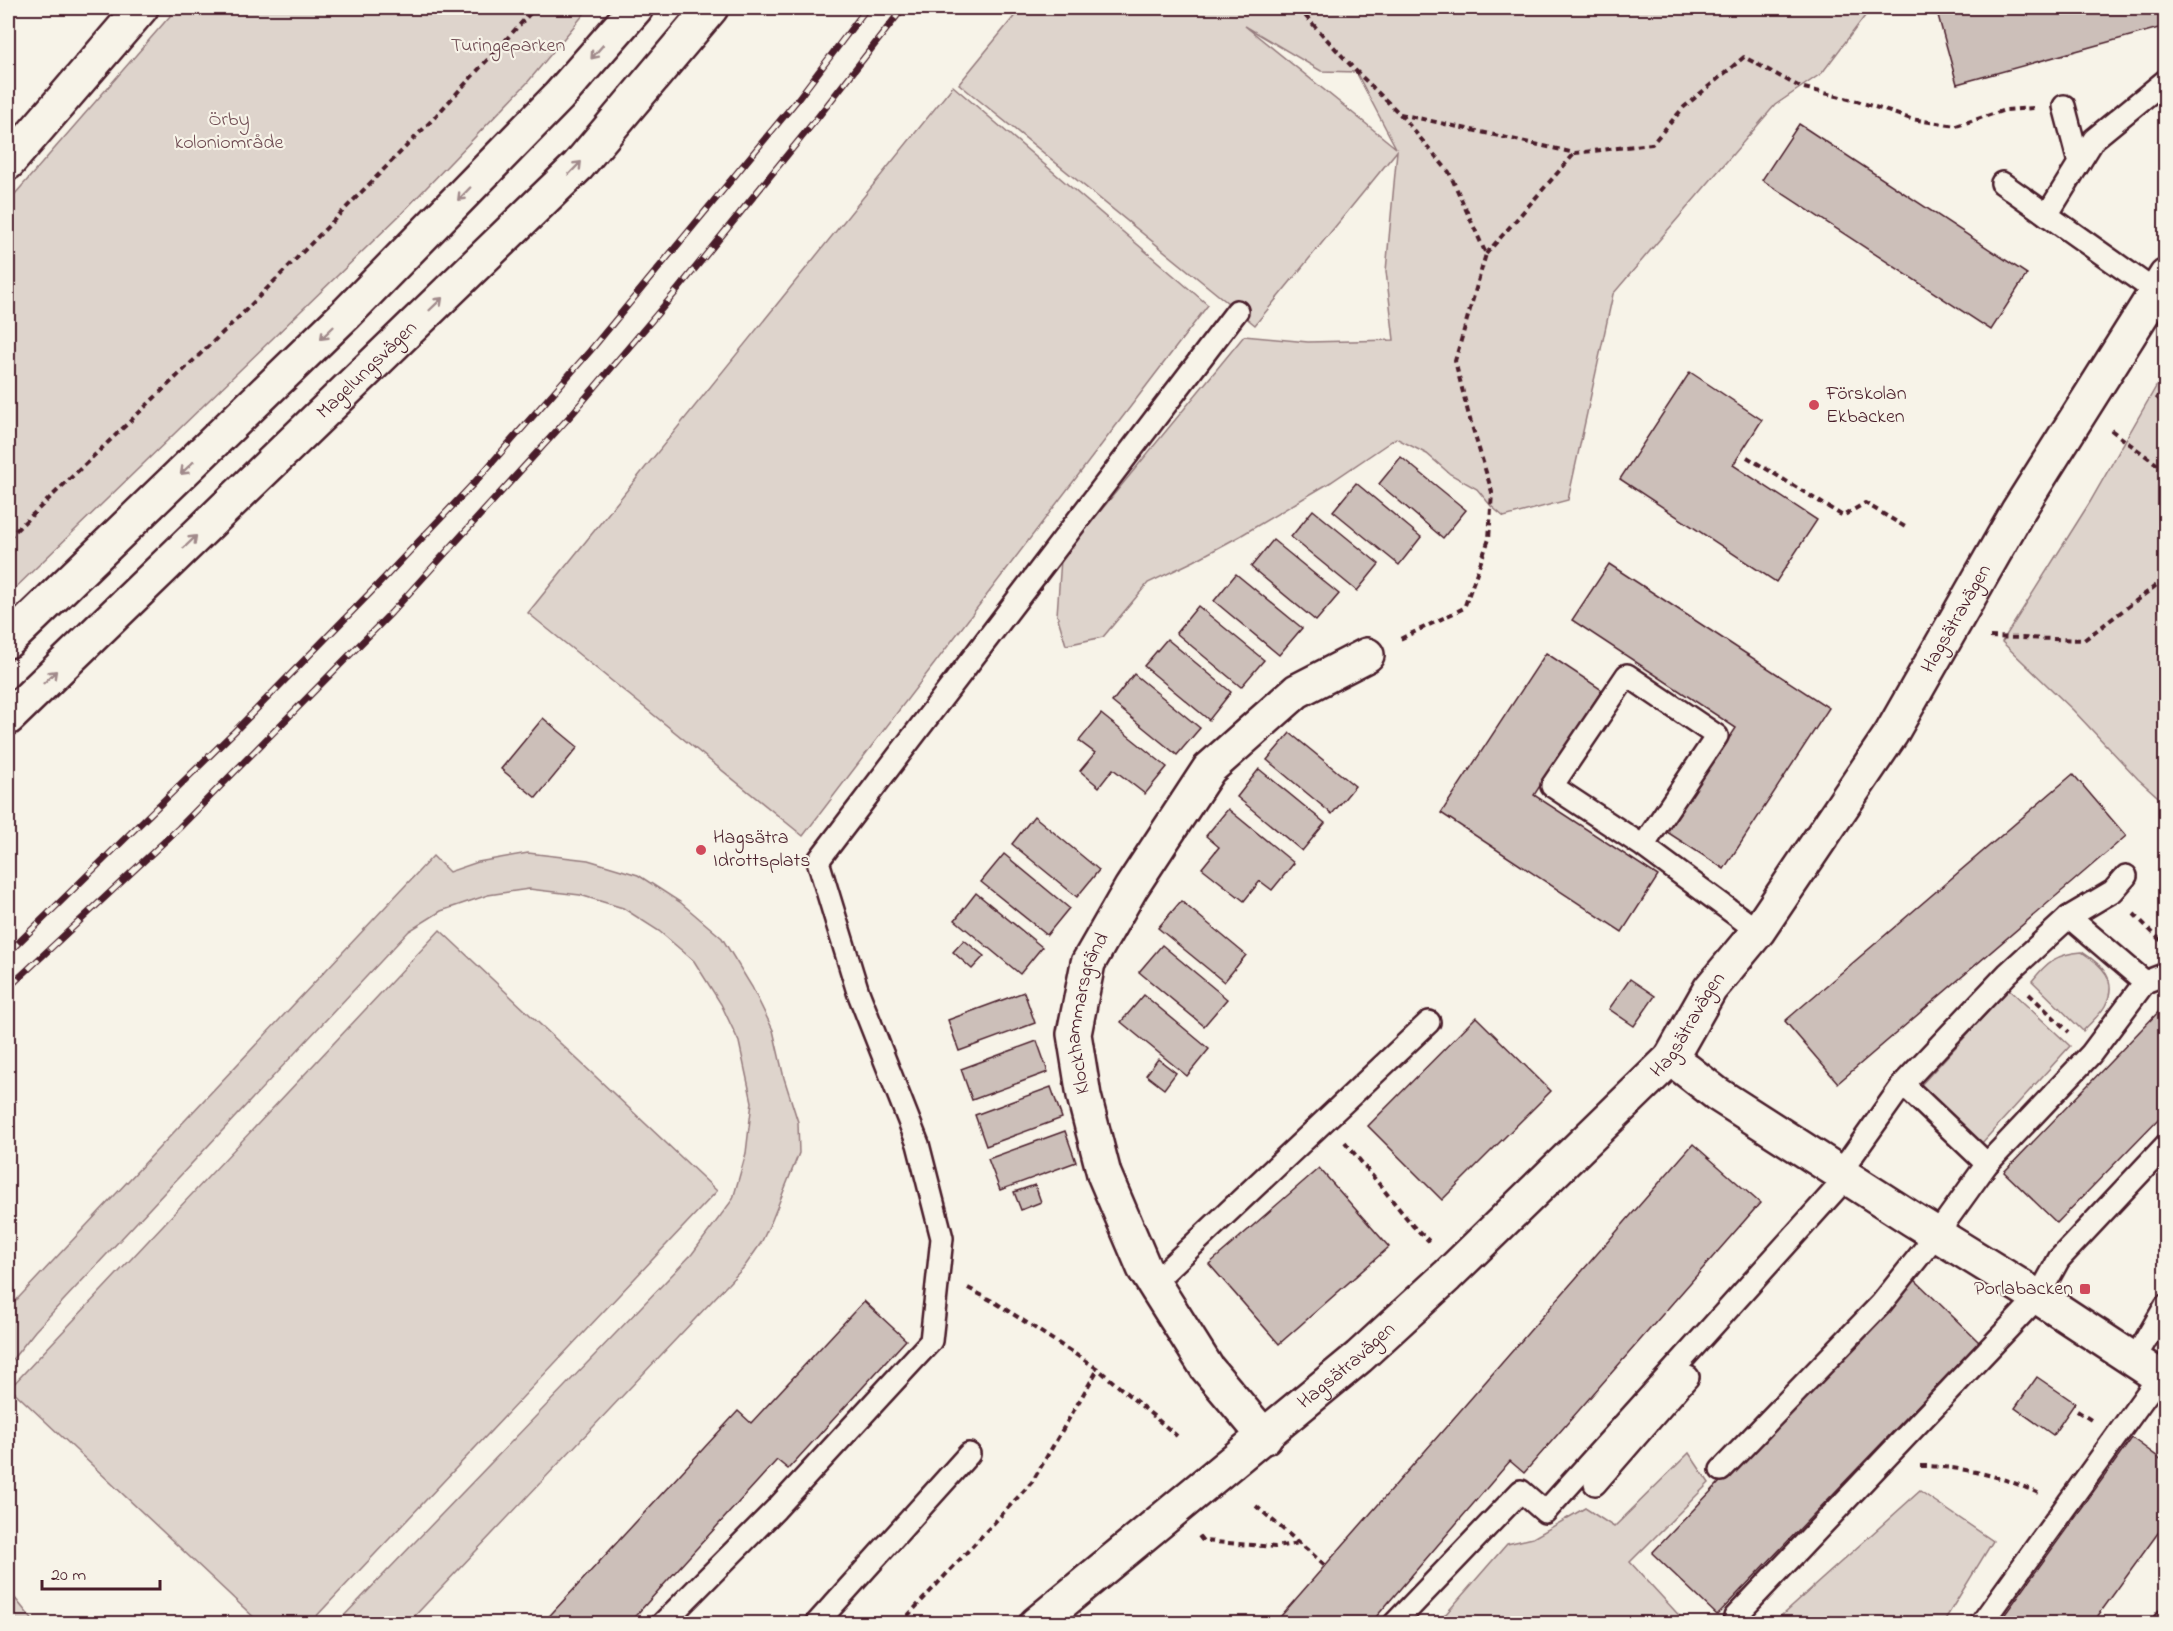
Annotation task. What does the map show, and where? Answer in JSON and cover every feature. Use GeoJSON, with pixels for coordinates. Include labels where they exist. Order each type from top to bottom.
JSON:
{"type":"FeatureCollection","features":[{"type":"Feature","properties":{"kind":"street"},"geometry":{"type":"LineString","coordinates":[[8,163],[141,8]]}},
{"type":"Feature","properties":{"kind":"street"},"geometry":{"type":"LineString","coordinates":[[8,641],[347,313],[559,96],[636,8]]}},
{"type":"Feature","properties":{"kind":"street","name":"Magelungsvägen"},"geometry":{"type":"LineString","coordinates":[[8,718],[578,166],[711,8]]}},
{"type":"Feature","properties":{"kind":"street","name":"Hagsätravägen"},"geometry":{"type":"LineString","coordinates":[[1036,1623],[1265,1437],[1359,1357],[1447,1276],[1671,1058],[1710,989],[1758,931],[1891,734],[2018,511],[2161,284]]}},
{"type":"Feature","properties":{"kind":"street","name":"Klockhammarsgränd"},"geometry":{"type":"LineString","coordinates":[[1265,1437],[1207,1368],[1144,1268],[1104,1174],[1084,1096],[1074,1034],[1088,963],[1131,888],[1209,769],[1297,691],[1367,655]]}},
{"type":"Feature","properties":{"kind":"street"},"geometry":{"type":"LineString","coordinates":[[1671,1058],[1717,1094],[1936,1235],[2038,1297],[2153,1373]]}},
{"type":"Feature","properties":{"kind":"lane"},"geometry":{"type":"LineString","coordinates":[[2047,215],[2094,139],[2166,80]]}},
{"type":"Feature","properties":{"kind":"lane"},"geometry":{"type":"LineString","coordinates":[[2064,106],[2079,163]]}},
{"type":"Feature","properties":{"kind":"lane"},"geometry":{"type":"LineString","coordinates":[[2002,183],[2047,215],[2161,284]]}},
{"type":"Feature","properties":{"kind":"lane"},"geometry":{"type":"LineString","coordinates":[[662,1623],[776,1509],[931,1341],[942,1238],[918,1144],[858,992],[818,861],[1237,311]]}},
{"type":"Feature","properties":{"kind":"lane"},"geometry":{"type":"LineString","coordinates":[[1643,846],[1718,736],[1626,675],[1552,786],[1643,846],[1758,931]]}},
{"type":"Feature","properties":{"kind":"lane"},"geometry":{"type":"LineString","coordinates":[[1595,1484],[1847,1178],[1903,1084],[2008,974],[2068,917],[2119,883]]}},
{"type":"Feature","properties":{"kind":"lane"},"geometry":{"type":"LineString","coordinates":[[2068,917],[2145,982]]}},
{"type":"Feature","properties":{"kind":"lane"},"geometry":{"type":"LineString","coordinates":[[1721,1470],[1881,1304],[1936,1235],[1987,1164],[2091,1053],[2145,982],[2166,974]]}},
{"type":"Feature","properties":{"kind":"lane"},"geometry":{"type":"LineString","coordinates":[[1153,1283],[1429,1022]]}},
{"type":"Feature","properties":{"kind":"lane"},"geometry":{"type":"LineString","coordinates":[[1903,1084],[1987,1164]]}},
{"type":"Feature","properties":{"kind":"lane"},"geometry":{"type":"LineString","coordinates":[[1735,1617],[2038,1297],[2059,1259],[2166,1145]]}},
{"type":"Feature","properties":{"kind":"lane"},"geometry":{"type":"LineString","coordinates":[[1394,1623],[1521,1491],[1545,1512],[1847,1178]]}},
{"type":"Feature","properties":{"kind":"lane"},"geometry":{"type":"LineString","coordinates":[[1981,1623],[2066,1506],[2153,1373],[2166,1305]]}},
{"type":"Feature","properties":{"kind":"lane"},"geometry":{"type":"LineString","coordinates":[[816,1623],[969,1454]]}},
{"type":"Feature","properties":{"kind":"path"},"geometry":{"type":"LineString","coordinates":[[8,538],[249,306],[433,119],[535,8]]}},
{"type":"Feature","properties":{"kind":"path"},"geometry":{"type":"LineString","coordinates":[[1298,8],[1356,71],[1399,113],[1449,172],[1486,254]]}},
{"type":"Feature","properties":{"kind":"path"},"geometry":{"type":"LineString","coordinates":[[1399,113],[1575,153],[1652,144],[1684,107],[1744,57],[1800,87],[1857,101],[1911,119],[1956,126],[2005,110],[2064,106]]}},
{"type":"Feature","properties":{"kind":"path"},"geometry":{"type":"LineString","coordinates":[[1367,655],[1464,608],[1489,539],[1492,492],[1455,361],[1486,254],[1575,153]]}},
{"type":"Feature","properties":{"kind":"path"},"geometry":{"type":"LineString","coordinates":[[2110,430],[2166,471]]}},
{"type":"Feature","properties":{"kind":"path"},"geometry":{"type":"LineString","coordinates":[[1747,457],[1843,516],[1865,503],[1907,528]]}},
{"type":"Feature","properties":{"kind":"path"},"geometry":{"type":"LineString","coordinates":[[1987,637],[2085,640],[2166,578]]}},
{"type":"Feature","properties":{"kind":"path"},"geometry":{"type":"LineString","coordinates":[[2119,883],[2166,946]]}},
{"type":"Feature","properties":{"kind":"path"},"geometry":{"type":"LineString","coordinates":[[2008,974],[2091,1053]]}},
{"type":"Feature","properties":{"kind":"path"},"geometry":{"type":"LineString","coordinates":[[1354,1154],[1413,1226]]}},
{"type":"Feature","properties":{"kind":"path"},"geometry":{"type":"LineString","coordinates":[[938,1272],[996,1303],[1098,1369],[1177,1436]]}},
{"type":"Feature","properties":{"kind":"path"},"geometry":{"type":"LineString","coordinates":[[900,1623],[1032,1482],[1098,1369]]}},
{"type":"Feature","properties":{"kind":"path"},"geometry":{"type":"LineString","coordinates":[[1888,1456],[1914,1466],[1942,1466],[1983,1474],[2029,1488],[2066,1506]]}},
{"type":"Feature","properties":{"kind":"path"},"geometry":{"type":"LineString","coordinates":[[1256,1506],[1325,1565]]}},
{"type":"Feature","properties":{"kind":"path"},"geometry":{"type":"LineString","coordinates":[[1193,1529],[1203,1541],[1275,1546],[1300,1543]]}},
{"type":"Feature","properties":{"kind":"green space","name":"Örby koloniområde"},"geometry":{"type":"Polygon","coordinates":[[[177,8],[589,8],[527,83],[401,214],[8,595],[8,202],[177,8]]]}},
{"type":"Feature","properties":{"kind":"green space"},"geometry":{"type":"Polygon","coordinates":[[[1021,8],[1871,8],[1822,73],[1775,105],[1613,294],[1568,500],[1504,517],[1477,489],[1450,474],[1427,454],[1396,438],[1331,482],[1240,536],[1148,583],[1103,637],[1066,645],[1057,615],[1061,559],[1244,336],[1308,342],[1394,340],[1386,271],[1397,151],[1255,325],[959,84],[1021,8]],[[1245,26],[1396,148],[1356,72],[1321,71],[1245,26]]]}},
{"type":"Feature","properties":{"kind":"green space"},"geometry":{"type":"Polygon","coordinates":[[[953,86],[1208,305],[803,836],[528,613],[953,86]]]}},
{"type":"Feature","properties":{"kind":"green space"},"geometry":{"type":"Polygon","coordinates":[[[2165,371],[2165,803],[2138,779],[2073,710],[2002,642],[2090,502],[2165,371]]]}},
{"type":"Feature","properties":{"kind":"green space"},"geometry":{"type":"Polygon","coordinates":[[[528,853],[588,860],[638,875],[680,902],[722,938],[752,987],[773,1030],[784,1078],[798,1122],[799,1153],[772,1220],[761,1243],[745,1266],[408,1623],[337,1623],[692,1254],[733,1199],[746,1153],[752,1102],[739,1042],[721,1004],[694,961],[659,931],[623,908],[580,895],[529,889],[488,895],[441,911],[409,931],[35,1331],[8,1365],[8,1309],[433,856],[449,872],[478,862],[528,853]]]}},
{"type":"Feature","properties":{"kind":"green space"},"geometry":{"type":"Polygon","coordinates":[[[440,930],[717,1191],[310,1623],[260,1623],[10,1388],[440,930]]]}},
{"type":"Feature","properties":{"kind":"green space"},"geometry":{"type":"Polygon","coordinates":[[[2082,952],[2102,968],[2110,988],[2105,1006],[2083,1031],[2032,981],[2053,960],[2082,952]]]}},
{"type":"Feature","properties":{"kind":"green space"},"geometry":{"type":"Polygon","coordinates":[[[2009,989],[2070,1046],[1981,1144],[1919,1087],[2009,989]]]}},
{"type":"Feature","properties":{"kind":"green space"},"geometry":{"type":"Polygon","coordinates":[[[1689,1453],[1709,1483],[1630,1562],[1686,1623],[1438,1623],[1507,1544],[1533,1538],[1585,1508],[1614,1527],[1689,1453]]]}},
{"type":"Feature","properties":{"kind":"green space"},"geometry":{"type":"Polygon","coordinates":[[[1920,1491],[1993,1541],[1943,1623],[1773,1623],[1920,1491]]]}},
{"type":"Feature","properties":{"kind":"green space"},"geometry":{"type":"Polygon","coordinates":[[[8,1583],[14,1597],[35,1623],[8,1623],[8,1583]]]}},
{"type":"Feature","properties":{"kind":"building"},"geometry":{"type":"Polygon","coordinates":[[[1936,8],[2166,8],[2166,26],[1957,84],[1936,8]]]}},
{"type":"Feature","properties":{"kind":"building"},"geometry":{"type":"Polygon","coordinates":[[[1799,124],[2027,274],[1991,330],[1762,180],[1799,124]]]}},
{"type":"Feature","properties":{"kind":"building"},"geometry":{"type":"Polygon","coordinates":[[[1690,372],[1762,420],[1733,465],[1817,520],[1776,582],[1620,479],[1690,372]]]}},
{"type":"Feature","properties":{"kind":"building"},"geometry":{"type":"Polygon","coordinates":[[[2166,385],[2166,406],[2156,398],[2166,385]]]}},
{"type":"Feature","properties":{"kind":"building"},"geometry":{"type":"Polygon","coordinates":[[[1401,457],[1466,510],[1443,538],[1379,484],[1401,457]]]}},
{"type":"Feature","properties":{"kind":"building"},"geometry":{"type":"Polygon","coordinates":[[[1356,483],[1421,537],[1399,565],[1333,511],[1356,483]]]}},
{"type":"Feature","properties":{"kind":"building"},"geometry":{"type":"Polygon","coordinates":[[[1313,510],[1379,564],[1357,591],[1291,537],[1313,510]]]}},
{"type":"Feature","properties":{"kind":"building"},"geometry":{"type":"Polygon","coordinates":[[[1273,540],[1339,594],[1316,621],[1251,567],[1273,540]]]}},
{"type":"Feature","properties":{"kind":"building"},"geometry":{"type":"Polygon","coordinates":[[[1609,564],[1829,708],[1724,869],[1667,832],[1736,728],[1572,620],[1609,564]]]}},
{"type":"Feature","properties":{"kind":"building"},"geometry":{"type":"Polygon","coordinates":[[[1236,574],[1302,628],[1279,655],[1214,601],[1236,574]]]}},
{"type":"Feature","properties":{"kind":"building"},"geometry":{"type":"Polygon","coordinates":[[[1198,606],[1264,660],[1241,687],[1176,633],[1198,606]]]}},
{"type":"Feature","properties":{"kind":"building"},"geometry":{"type":"Polygon","coordinates":[[[1167,639],[1231,692],[1209,720],[1144,666],[1167,639]]]}},
{"type":"Feature","properties":{"kind":"building"},"geometry":{"type":"Polygon","coordinates":[[[1546,653],[1602,690],[1534,795],[1658,876],[1622,932],[1441,813],[1546,653]]]}},
{"type":"Feature","properties":{"kind":"building"},"geometry":{"type":"Polygon","coordinates":[[[1134,674],[1200,728],[1177,755],[1112,702],[1134,674]]]}},
{"type":"Feature","properties":{"kind":"building"},"geometry":{"type":"Polygon","coordinates":[[[1101,714],[1167,767],[1145,794],[1113,769],[1099,787],[1080,771],[1095,753],[1079,741],[1101,714]]]}},
{"type":"Feature","properties":{"kind":"building"},"geometry":{"type":"Polygon","coordinates":[[[543,718],[578,747],[536,798],[501,769],[543,718]]]}},
{"type":"Feature","properties":{"kind":"building"},"geometry":{"type":"Polygon","coordinates":[[[1290,733],[1355,786],[1332,814],[1267,760],[1290,733]]]}},
{"type":"Feature","properties":{"kind":"building"},"geometry":{"type":"Polygon","coordinates":[[[1259,769],[1325,823],[1302,851],[1237,797],[1259,769]]]}},
{"type":"Feature","properties":{"kind":"building"},"geometry":{"type":"Polygon","coordinates":[[[2073,774],[2126,836],[1838,1083],[1785,1021],[2073,774]]]}},
{"type":"Feature","properties":{"kind":"building"},"geometry":{"type":"Polygon","coordinates":[[[1228,809],[1294,863],[1272,890],[1260,881],[1244,901],[1202,868],[1219,847],[1206,836],[1228,809]]]}},
{"type":"Feature","properties":{"kind":"building"},"geometry":{"type":"Polygon","coordinates":[[[1034,816],[1099,870],[1077,897],[1012,844],[1034,816]]]}},
{"type":"Feature","properties":{"kind":"building"},"geometry":{"type":"Polygon","coordinates":[[[1004,854],[1069,908],[1047,935],[981,882],[1004,854]]]}},
{"type":"Feature","properties":{"kind":"building"},"geometry":{"type":"Polygon","coordinates":[[[976,893],[1042,947],[1020,974],[955,920],[976,893]]]}},
{"type":"Feature","properties":{"kind":"building"},"geometry":{"type":"Polygon","coordinates":[[[1181,901],[1246,955],[1224,982],[1158,928],[1181,901]]]}},
{"type":"Feature","properties":{"kind":"building"},"geometry":{"type":"Polygon","coordinates":[[[964,940],[984,956],[972,969],[953,952],[964,940]]]}},
{"type":"Feature","properties":{"kind":"building"},"geometry":{"type":"Polygon","coordinates":[[[1162,945],[1227,999],[1204,1026],[1139,972],[1162,945]]]}},
{"type":"Feature","properties":{"kind":"building"},"geometry":{"type":"Polygon","coordinates":[[[1630,979],[1655,996],[1634,1026],[1609,1009],[1630,979]]]}},
{"type":"Feature","properties":{"kind":"building"},"geometry":{"type":"Polygon","coordinates":[[[1024,992],[1035,1023],[959,1051],[948,1020],[1024,992]]]}},
{"type":"Feature","properties":{"kind":"building"},"geometry":{"type":"Polygon","coordinates":[[[1144,995],[1209,1049],[1187,1076],[1121,1022],[1144,995]]]}},
{"type":"Feature","properties":{"kind":"building"},"geometry":{"type":"Polygon","coordinates":[[[2166,1004],[2166,1111],[2057,1223],[2004,1172],[2166,1004]]]}},
{"type":"Feature","properties":{"kind":"building"},"geometry":{"type":"Polygon","coordinates":[[[1476,1017],[1551,1091],[1442,1200],[1368,1126],[1476,1017]]]}},
{"type":"Feature","properties":{"kind":"building"},"geometry":{"type":"Polygon","coordinates":[[[1037,1041],[1048,1072],[972,1100],[961,1069],[1037,1041]]]}},
{"type":"Feature","properties":{"kind":"building"},"geometry":{"type":"Polygon","coordinates":[[[1158,1059],[1176,1073],[1164,1089],[1146,1075],[1158,1059]]]}},
{"type":"Feature","properties":{"kind":"building"},"geometry":{"type":"Polygon","coordinates":[[[1051,1087],[1062,1118],[986,1146],[975,1115],[1051,1087]]]}},
{"type":"Feature","properties":{"kind":"building"},"geometry":{"type":"Polygon","coordinates":[[[1065,1131],[1076,1162],[1000,1190],[988,1159],[1065,1131]]]}},
{"type":"Feature","properties":{"kind":"building"},"geometry":{"type":"Polygon","coordinates":[[[1693,1144],[1760,1203],[1524,1473],[1510,1461],[1370,1624],[1274,1624],[1693,1144]]]}},
{"type":"Feature","properties":{"kind":"building"},"geometry":{"type":"Polygon","coordinates":[[[1319,1168],[1389,1247],[1279,1344],[1209,1264],[1319,1168]]]}},
{"type":"Feature","properties":{"kind":"building"},"geometry":{"type":"Polygon","coordinates":[[[1035,1185],[1041,1202],[1021,1210],[1014,1192],[1035,1185]]]}},
{"type":"Feature","properties":{"kind":"building"},"geometry":{"type":"Polygon","coordinates":[[[1914,1279],[1979,1342],[1717,1615],[1652,1553],[1914,1279]]]}},
{"type":"Feature","properties":{"kind":"building"},"geometry":{"type":"Polygon","coordinates":[[[864,1301],[906,1340],[788,1469],[777,1460],[628,1624],[542,1624],[738,1411],[751,1423],[864,1301]]]}},
{"type":"Feature","properties":{"kind":"building"},"geometry":{"type":"Polygon","coordinates":[[[2037,1377],[2075,1403],[2053,1435],[2015,1408],[2037,1377]]]}},
{"type":"Feature","properties":{"kind":"building"},"geometry":{"type":"Polygon","coordinates":[[[2132,1438],[2166,1463],[2166,1522],[2092,1624],[1998,1624],[2132,1438]]]}},
{"type":"Feature","properties":{"kind":"railway"},"geometry":{"type":"LineString","coordinates":[[8,953],[235,731],[475,482],[590,351],[798,99],[867,8]]}},
{"type":"Feature","properties":{"kind":"railway"},"geometry":{"type":"LineString","coordinates":[[8,988],[179,828],[391,613],[572,414],[675,293],[903,8]]}},
{"type":"Feature","properties":{"kind":"place","name":"Förskolan Ekbacken"},"geometry":{"type":"Point","coordinates":[1814,405]}},
{"type":"Feature","properties":{"kind":"place","name":"Hagsätra Idrottsplats"},"geometry":{"type":"Point","coordinates":[701,850]}},
{"type":"Feature","properties":{"kind":"place","name":"Porlabacken"},"geometry":{"type":"Point","coordinates":[2085,1289]}},
{"type":"Feature","properties":{"kind":"park label","name":"Turingeparken"},"geometry":{"type":"Point","coordinates":[508,46]}}]}
